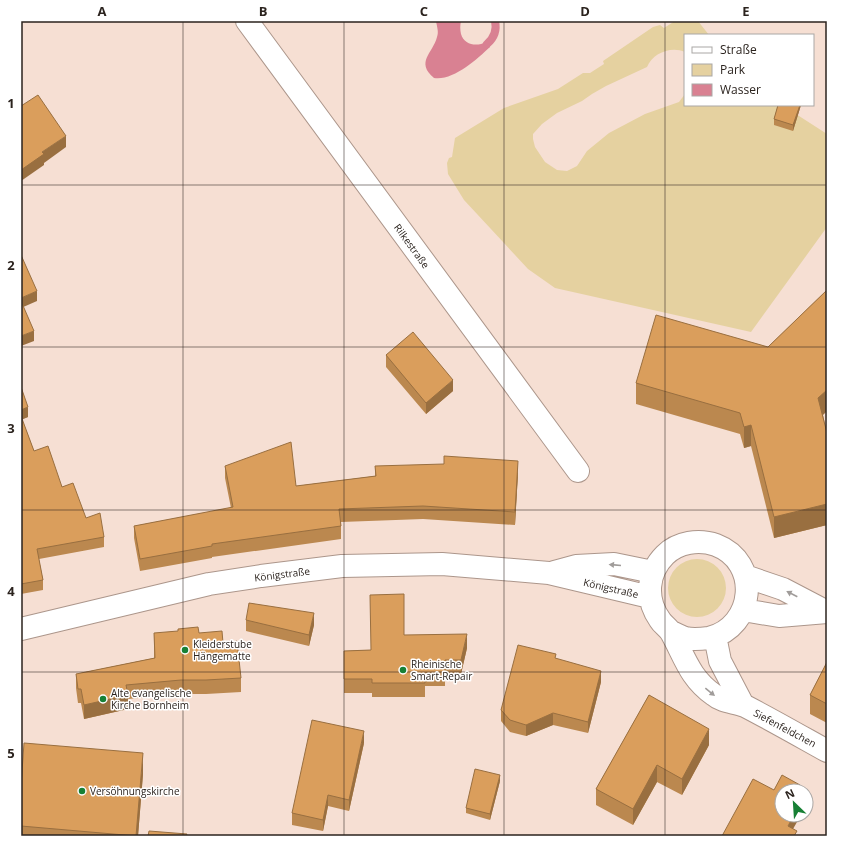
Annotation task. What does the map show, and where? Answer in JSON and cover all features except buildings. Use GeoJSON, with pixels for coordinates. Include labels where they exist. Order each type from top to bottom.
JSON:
{"type":"FeatureCollection","features":[{"type":"Feature","properties":{"kind":"street","name":"Rilkestraße"},"geometry":{"type":"LineString","coordinates":[[247,21],[578,471]]}},
{"type":"Feature","properties":{"kind":"street","name":"Königstraße"},"geometry":{"type":"LineString","coordinates":[[703,542],[716,545],[729,553],[739,564],[745,576],[747,588],[746,599],[743,610],[736,621],[727,630],[715,636],[700,640],[685,638],[671,632],[661,622],[654,610],[650,597],[650,584],[653,572],[663,557],[677,547],[688,543],[703,542]]}},
{"type":"Feature","properties":{"kind":"street","name":"Königstraße"},"geometry":{"type":"LineString","coordinates":[[21,629],[209,584],[342,566],[442,564],[549,573],[650,597]]}},
{"type":"Feature","properties":{"kind":"street","name":"Königstraße"},"geometry":{"type":"LineString","coordinates":[[549,573],[576,566],[614,564],[653,572]]}},
{"type":"Feature","properties":{"kind":"street"},"geometry":{"type":"LineString","coordinates":[[745,576],[783,589],[827,612]]}},
{"type":"Feature","properties":{"kind":"street"},"geometry":{"type":"LineString","coordinates":[[743,610],[779,616],[827,612]]}},
{"type":"Feature","properties":{"kind":"street","name":"Siefenfeldchen"},"geometry":{"type":"LineString","coordinates":[[671,632],[686,665],[700,684],[715,697],[743,705],[827,751]]}},
{"type":"Feature","properties":{"kind":"street","name":"Siefenfeldchen"},"geometry":{"type":"LineString","coordinates":[[715,636],[720,661],[743,705]]}},
{"type":"Feature","properties":{"kind":"green space"},"geometry":{"type":"Polygon","coordinates":[[[675,21],[698,21],[708,34],[684,34],[684,52],[668,50],[663,52],[654,58],[647,67],[606,86],[582,101],[557,113],[542,124],[533,134],[535,147],[545,162],[557,170],[567,171],[577,166],[587,151],[609,133],[645,114],[679,102],[684,95],[684,106],[784,106],[827,134],[827,227],[751,332],[555,288],[528,269],[464,200],[448,174],[447,163],[449,158],[452,157],[455,138],[504,108],[558,89],[583,73],[590,73],[604,64],[603,61],[653,27],[660,25],[664,28],[675,21]]]}},
{"type":"Feature","properties":{"kind":"green space"},"geometry":{"type":"Polygon","coordinates":[[[697,559],[708,561],[721,572],[724,577],[726,588],[724,599],[713,612],[708,615],[697,617],[686,615],[673,604],[670,599],[668,588],[670,577],[681,564],[686,561],[697,559]]]}},
{"type":"Feature","properties":{"kind":"water"},"geometry":{"type":"Polygon","coordinates":[[[436,21],[461,21],[461,32],[465,41],[475,45],[486,42],[490,47],[456,73],[441,78],[434,78],[426,67],[426,62],[438,35],[436,21]]]}},
{"type":"Feature","properties":{"kind":"waterway"},"geometry":{"type":"LineString","coordinates":[[487,44],[494,34],[496,28],[495,21]]}},
{"type":"Feature","properties":{"kind":"place","name":"Kleiderstube Hängematte"},"geometry":{"type":"Point","coordinates":[185,650]}},
{"type":"Feature","properties":{"kind":"place","name":"Rheinische Smart-Repair"},"geometry":{"type":"Point","coordinates":[403,670]}},
{"type":"Feature","properties":{"kind":"place","name":"Alte evangelische Kirche Bornheim"},"geometry":{"type":"Point","coordinates":[103,699]}},
{"type":"Feature","properties":{"kind":"place","name":"Versöhnungskirche"},"geometry":{"type":"Point","coordinates":[82,791]}}]}
